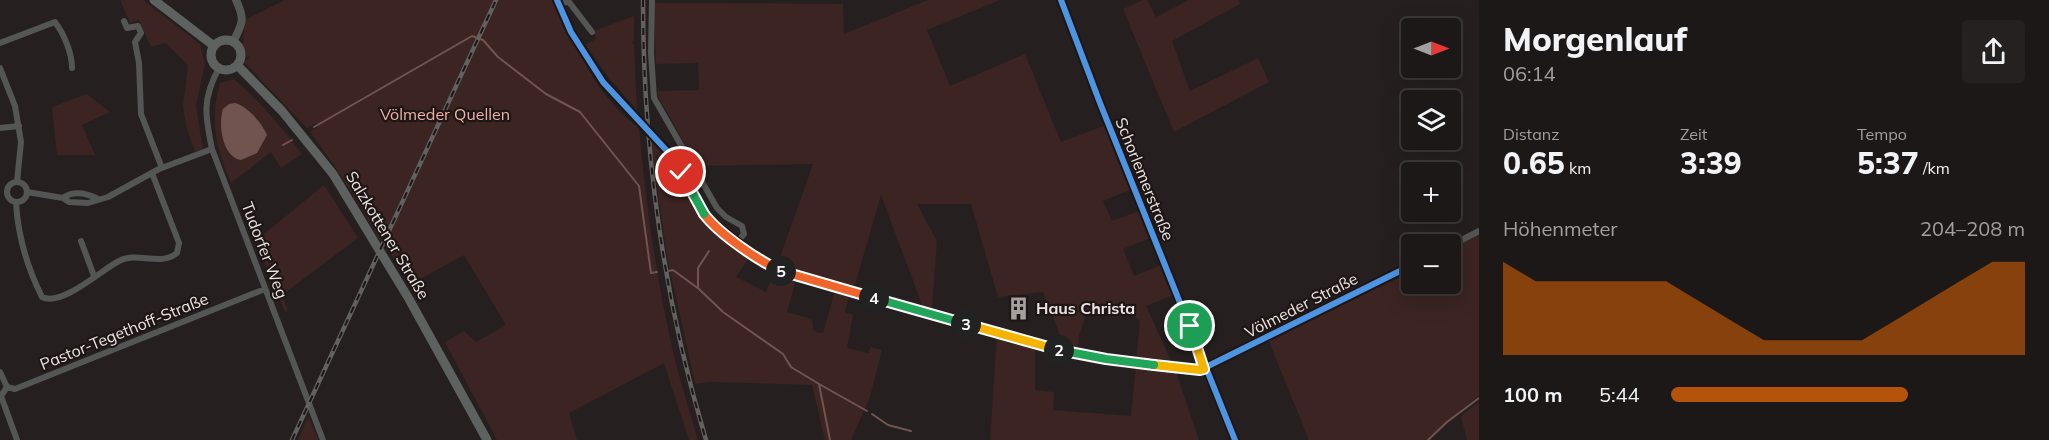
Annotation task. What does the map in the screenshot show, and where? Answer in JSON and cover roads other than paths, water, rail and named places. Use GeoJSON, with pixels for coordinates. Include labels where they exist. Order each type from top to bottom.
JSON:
{"type":"FeatureCollection","features":[{"type":"Feature","properties":{"kind":"main road"},"geometry":{"type":"LineString","coordinates":[[154,0],[214,46]]}},
{"type":"Feature","properties":{"kind":"main road"},"geometry":{"type":"LineString","coordinates":[[233,42],[243,21],[236,0]]}},
{"type":"Feature","properties":{"kind":"main road"},"geometry":{"type":"LineString","coordinates":[[225,40],[233,42],[240,53],[237,65],[230,69],[219,68],[212,59],[214,46],[225,40]]}},
{"type":"Feature","properties":{"kind":"main road","name":"Salzkottener Straße"},"geometry":{"type":"LineString","coordinates":[[237,65],[282,111],[333,174],[409,299],[487,440]]}},
{"type":"Feature","properties":{"kind":"street"},"geometry":{"type":"LineString","coordinates":[[652,0],[651,53],[654,98],[717,208],[726,217],[742,226],[744,234],[737,242]]}},
{"type":"Feature","properties":{"kind":"street","name":"Schorlemerstraße"},"geometry":{"type":"LineString","coordinates":[[1061,0],[1103,113],[1234,440]]}},
{"type":"Feature","properties":{"kind":"street"},"geometry":{"type":"LineString","coordinates":[[592,32],[569,2],[557,1],[571,32],[603,82],[668,152],[698,206],[709,220],[769,266],[790,274],[1066,352],[1106,359],[1204,369]]}},
{"type":"Feature","properties":{"kind":"street"},"geometry":{"type":"LineString","coordinates":[[124,21],[127,28],[138,26],[141,33],[135,42],[139,63],[141,114],[162,168]]}},
{"type":"Feature","properties":{"kind":"street"},"geometry":{"type":"LineString","coordinates":[[0,43],[55,22],[61,30],[72,60],[72,69]]}},
{"type":"Feature","properties":{"kind":"street"},"geometry":{"type":"LineString","coordinates":[[0,68],[15,106],[19,126],[21,142],[17,182]]}},
{"type":"Feature","properties":{"kind":"street","name":"Tudorfer Weg"},"geometry":{"type":"LineString","coordinates":[[219,68],[209,86],[206,104],[207,126],[212,149],[323,440]]}},
{"type":"Feature","properties":{"kind":"street"},"geometry":{"type":"LineString","coordinates":[[0,128],[19,126]]}},
{"type":"Feature","properties":{"kind":"street"},"geometry":{"type":"LineString","coordinates":[[27,192],[63,198],[69,202],[88,203],[108,197],[162,168],[212,149]]}},
{"type":"Feature","properties":{"kind":"street"},"geometry":{"type":"LineString","coordinates":[[16,203],[26,197],[27,192],[25,186],[17,182],[12,183],[3,191],[16,203],[19,235],[42,297],[47,300],[57,298],[82,286],[94,276],[125,258],[162,259],[177,253],[179,243],[152,173]]}},
{"type":"Feature","properties":{"kind":"street"},"geometry":{"type":"LineString","coordinates":[[1461,240],[1479,231]]}},
{"type":"Feature","properties":{"kind":"street"},"geometry":{"type":"LineString","coordinates":[[81,242],[94,276]]}},
{"type":"Feature","properties":{"kind":"street","name":"Völmeder Straße"},"geometry":{"type":"LineString","coordinates":[[1204,369],[1401,270]]}},
{"type":"Feature","properties":{"kind":"street","name":"Pastor-Tegethoff-Straße"},"geometry":{"type":"LineString","coordinates":[[7,387],[15,389],[265,289]]}},
{"type":"Feature","properties":{"kind":"street"},"geometry":{"type":"LineString","coordinates":[[0,372],[7,387],[0,396],[18,440]]}},
{"type":"Feature","properties":{"kind":"waterway"},"geometry":{"type":"LineString","coordinates":[[314,127],[472,36],[483,40],[498,57],[546,94],[580,112],[639,186],[651,273],[657,272]]}},
{"type":"Feature","properties":{"kind":"waterway"},"geometry":{"type":"LineString","coordinates":[[283,145],[292,140]]}},
{"type":"Feature","properties":{"kind":"waterway"},"geometry":{"type":"LineString","coordinates":[[698,287],[698,268],[709,251]]}},
{"type":"Feature","properties":{"kind":"waterway"},"geometry":{"type":"LineString","coordinates":[[668,271],[673,270],[699,289],[723,312],[783,354],[791,367],[819,384],[830,440]]}},
{"type":"Feature","properties":{"kind":"waterway"},"geometry":{"type":"LineString","coordinates":[[819,384],[867,411]]}},
{"type":"Feature","properties":{"kind":"waterway"},"geometry":{"type":"LineString","coordinates":[[1428,440],[1447,422],[1479,398]]}},
{"type":"Feature","properties":{"kind":"waterway"},"geometry":{"type":"LineString","coordinates":[[872,414],[888,425],[911,431]]}},
{"type":"Feature","properties":{"kind":"railway"},"geometry":{"type":"LineString","coordinates":[[292,440],[496,0]]}},
{"type":"Feature","properties":{"kind":"railway"},"geometry":{"type":"LineString","coordinates":[[643,0],[647,112],[658,222],[678,332],[706,440]]}},
{"type":"Feature","properties":{"kind":"place","name":"Haus Christa"},"geometry":{"type":"Point","coordinates":[1018,308]}},
{"type":"Feature","properties":{"kind":"park label","name":"Völmeder Quellen"},"geometry":{"type":"Point","coordinates":[445,114]}}]}
